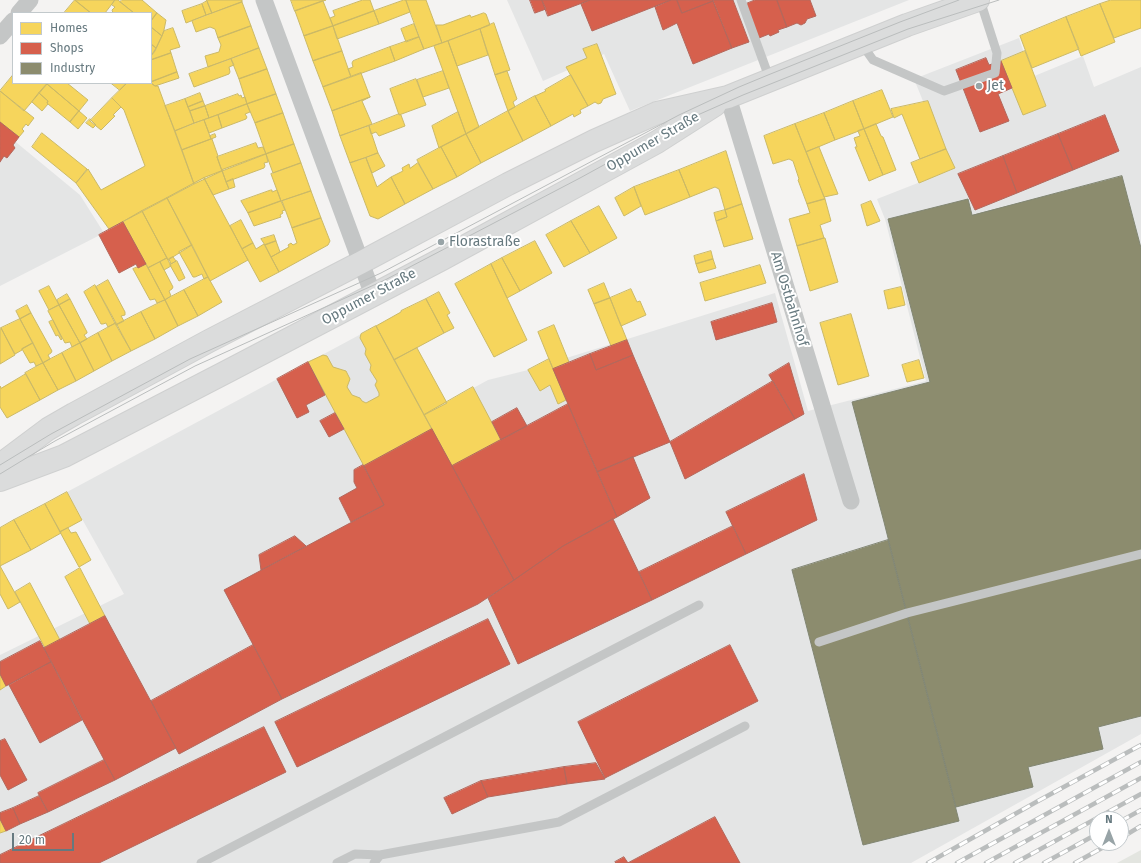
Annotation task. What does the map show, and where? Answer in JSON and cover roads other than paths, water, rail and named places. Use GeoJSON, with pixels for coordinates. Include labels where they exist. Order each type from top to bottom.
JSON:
{"type":"FeatureCollection","features":[{"type":"Feature","properties":{"kind":"main road","name":"Oppumer Straße"},"geometry":{"type":"LineString","coordinates":[[0,465],[48,429],[198,347],[514,181],[594,141],[657,113],[728,97],[907,25],[979,0]]}},
{"type":"Feature","properties":{"kind":"main road","name":"Oppumer Straße"},"geometry":{"type":"LineString","coordinates":[[0,480],[64,456],[442,259],[657,142],[728,97]]}},
{"type":"Feature","properties":{"kind":"street"},"geometry":{"type":"LineString","coordinates":[[20,12],[30,0]]}},
{"type":"Feature","properties":{"kind":"street"},"geometry":{"type":"LineString","coordinates":[[264,0],[373,295]]}},
{"type":"Feature","properties":{"kind":"street"},"geometry":{"type":"LineString","coordinates":[[0,36],[12,21]]}},
{"type":"Feature","properties":{"kind":"street","name":"Am Ostbahnhof"},"geometry":{"type":"LineString","coordinates":[[728,97],[851,501]]}},
{"type":"Feature","properties":{"kind":"lane"},"geometry":{"type":"LineString","coordinates":[[741,0],[770,80]]}},
{"type":"Feature","properties":{"kind":"lane"},"geometry":{"type":"LineString","coordinates":[[861,43],[873,60],[944,92],[995,73],[997,53],[979,0]]}},
{"type":"Feature","properties":{"kind":"lane"},"geometry":{"type":"LineString","coordinates":[[819,642],[907,613],[1141,554]]}},
{"type":"Feature","properties":{"kind":"lane"},"geometry":{"type":"LineString","coordinates":[[201,863],[699,605]]}},
{"type":"Feature","properties":{"kind":"lane"},"geometry":{"type":"LineString","coordinates":[[337,863],[355,854],[380,855],[559,822],[745,726]]}},
{"type":"Feature","properties":{"kind":"lane"},"geometry":{"type":"LineString","coordinates":[[374,863],[380,855]]}},
{"type":"Feature","properties":{"kind":"tram line"},"geometry":{"type":"LineString","coordinates":[[0,465],[51,434],[190,359],[381,273],[679,115],[768,75],[959,0]]}},
{"type":"Feature","properties":{"kind":"tram line"},"geometry":{"type":"LineString","coordinates":[[0,474],[55,441],[195,366],[385,280],[580,178],[684,121],[743,95],[908,29],[999,0]]}},
{"type":"Feature","properties":{"kind":"railway"},"geometry":{"type":"LineString","coordinates":[[928,863],[1141,745]]}},
{"type":"Feature","properties":{"kind":"railway"},"geometry":{"type":"LineString","coordinates":[[957,863],[1141,762]]}},
{"type":"Feature","properties":{"kind":"railway"},"geometry":{"type":"LineString","coordinates":[[986,863],[1141,778]]}},
{"type":"Feature","properties":{"kind":"railway"},"geometry":{"type":"LineString","coordinates":[[1015,863],[1141,794]]}},
{"type":"Feature","properties":{"kind":"railway"},"geometry":{"type":"LineString","coordinates":[[1129,817],[1141,810]]}},
{"type":"Feature","properties":{"kind":"railway"},"geometry":{"type":"LineString","coordinates":[[1129,833],[1141,826]]}},
{"type":"Feature","properties":{"kind":"railway"},"geometry":{"type":"LineString","coordinates":[[1044,863],[1089,838]]}},
{"type":"Feature","properties":{"kind":"railway"},"geometry":{"type":"LineString","coordinates":[[1075,863],[1097,851]]}},
{"type":"Feature","properties":{"kind":"place","name":"Jet"},"geometry":{"type":"Point","coordinates":[979,86]}},
{"type":"Feature","properties":{"kind":"place","name":"Florastraße"},"geometry":{"type":"Point","coordinates":[441,242]}}]}
